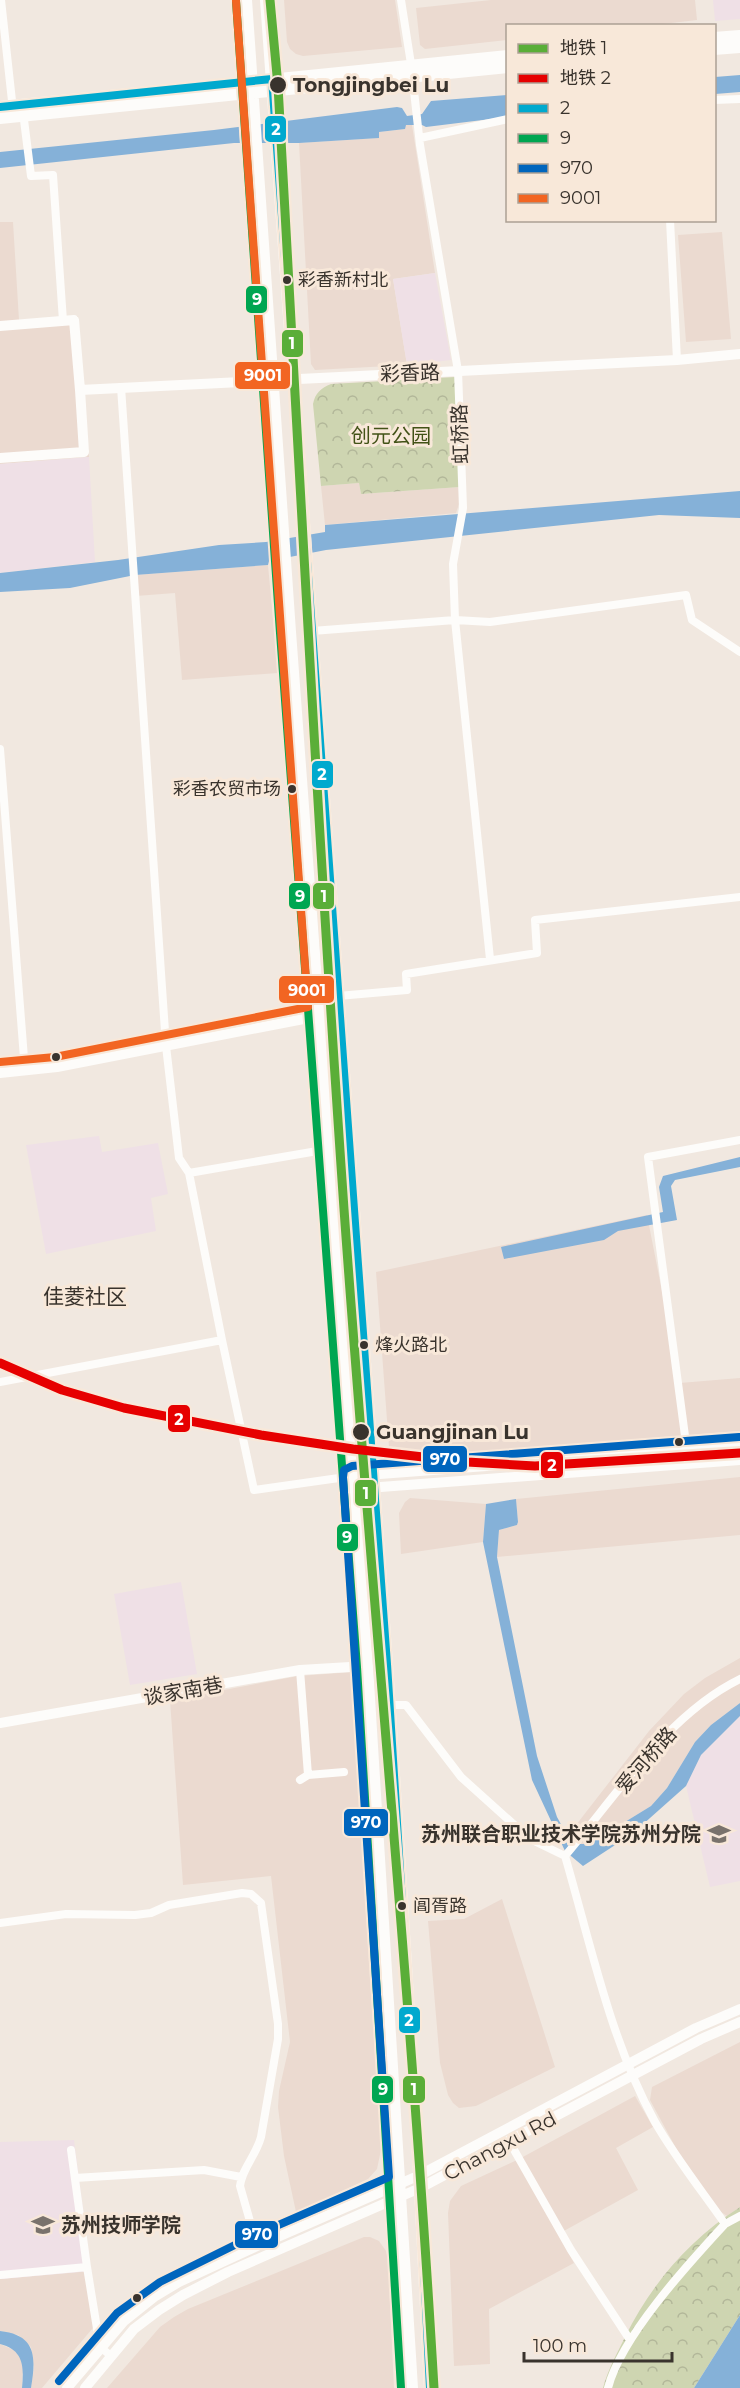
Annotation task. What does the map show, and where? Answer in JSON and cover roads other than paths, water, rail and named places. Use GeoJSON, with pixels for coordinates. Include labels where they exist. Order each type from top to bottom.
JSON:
{"type":"FeatureCollection","features":[{"type":"Feature","properties":{"kind":"main road"},"geometry":{"type":"LineString","coordinates":[[246,0],[285,563],[367,1666],[412,2388]]}},
{"type":"Feature","properties":{"kind":"main road"},"geometry":{"type":"LineString","coordinates":[[266,0],[389,1705],[420,2175],[430,2388]]}},
{"type":"Feature","properties":{"kind":"main road"},"geometry":{"type":"LineString","coordinates":[[716,38],[740,36]]}},
{"type":"Feature","properties":{"kind":"main road"},"geometry":{"type":"LineString","coordinates":[[716,49],[740,47]]}},
{"type":"Feature","properties":{"kind":"main road"},"geometry":{"type":"LineString","coordinates":[[0,118],[14,110],[412,70],[506,56]]}},
{"type":"Feature","properties":{"kind":"main road"},"geometry":{"type":"LineString","coordinates":[[412,70],[506,67]]}},
{"type":"Feature","properties":{"kind":"main road"},"geometry":{"type":"LineString","coordinates":[[0,326],[74,320],[84,452],[0,458]]}},
{"type":"Feature","properties":{"kind":"main road","name":"彩香路"},"geometry":{"type":"LineString","coordinates":[[80,390],[677,360],[740,354]]}},
{"type":"Feature","properties":{"kind":"main road"},"geometry":{"type":"LineString","coordinates":[[0,1073],[57,1067],[319,1016],[339,1015]]}},
{"type":"Feature","properties":{"kind":"main road"},"geometry":{"type":"LineString","coordinates":[[353,1476],[740,1447]]}},
{"type":"Feature","properties":{"kind":"main road"},"geometry":{"type":"LineString","coordinates":[[354,1489],[740,1460]]}},
{"type":"Feature","properties":{"kind":"main road","name":"谈家南巷"},"geometry":{"type":"LineString","coordinates":[[0,1723],[300,1670],[367,1666]]}},
{"type":"Feature","properties":{"kind":"main road"},"geometry":{"type":"LineString","coordinates":[[374,1780],[394,1778]]}},
{"type":"Feature","properties":{"kind":"main road"},"geometry":{"type":"LineString","coordinates":[[67,2388],[124,2321],[154,2297],[179,2282],[420,2175],[708,2022],[740,2008]]}},
{"type":"Feature","properties":{"kind":"main road","name":"Changxu Rd"},"geometry":{"type":"LineString","coordinates":[[85,2388],[110,2355],[146,2319],[183,2295],[228,2272],[401,2198],[701,2039],[740,2022]]}},
{"type":"Feature","properties":{"kind":"street"},"geometry":{"type":"LineString","coordinates":[[1,0],[14,110],[27,146],[31,176],[53,175],[63,321]]}},
{"type":"Feature","properties":{"kind":"street","name":"虹桥路"},"geometry":{"type":"LineString","coordinates":[[401,0],[418,126],[458,371],[464,508],[453,564],[455,620],[490,959]]}},
{"type":"Feature","properties":{"kind":"street"},"geometry":{"type":"LineString","coordinates":[[716,100],[740,99]]}},
{"type":"Feature","properties":{"kind":"street"},"geometry":{"type":"LineString","coordinates":[[420,138],[506,119]]}},
{"type":"Feature","properties":{"kind":"street"},"geometry":{"type":"LineString","coordinates":[[670,222],[677,360]]}},
{"type":"Feature","properties":{"kind":"street"},"geometry":{"type":"LineString","coordinates":[[121,387],[166,1046],[179,1158],[189,1173],[254,1491],[353,1476]]}},
{"type":"Feature","properties":{"kind":"street"},"geometry":{"type":"LineString","coordinates":[[312,631],[455,620],[490,622],[686,595],[692,620],[740,652]]}},
{"type":"Feature","properties":{"kind":"street"},"geometry":{"type":"LineString","coordinates":[[0,749],[25,1071]]}},
{"type":"Feature","properties":{"kind":"street"},"geometry":{"type":"LineString","coordinates":[[338,996],[407,990],[406,974],[537,953],[535,920],[740,897]]}},
{"type":"Feature","properties":{"kind":"street"},"geometry":{"type":"LineString","coordinates":[[687,1451],[648,1157],[740,1140]]}},
{"type":"Feature","properties":{"kind":"street"},"geometry":{"type":"LineString","coordinates":[[189,1173],[329,1149]]}},
{"type":"Feature","properties":{"kind":"street"},"geometry":{"type":"LineString","coordinates":[[0,1382],[222,1340]]}},
{"type":"Feature","properties":{"kind":"street"},"geometry":{"type":"LineString","coordinates":[[300,1670],[308,1775]]}},
{"type":"Feature","properties":{"kind":"street","name":"爱河桥路"},"geometry":{"type":"LineString","coordinates":[[566,1855],[641,1764],[685,1716],[707,1698],[740,1679]]}},
{"type":"Feature","properties":{"kind":"street"},"geometry":{"type":"LineString","coordinates":[[389,1705],[406,1705],[461,1777],[530,1839],[566,1855],[606,2000],[628,2064],[655,2122],[725,2224]]}},
{"type":"Feature","properties":{"kind":"street"},"geometry":{"type":"LineString","coordinates":[[300,1780],[308,1775],[344,1772]]}},
{"type":"Feature","properties":{"kind":"street"},"geometry":{"type":"LineString","coordinates":[[0,1923],[66,1914],[135,1915],[170,1905],[242,1893],[250,1894],[261,1903],[277,2012],[278,2039],[261,2137],[257,2151],[241,2177],[240,2186],[257,2246]]}},
{"type":"Feature","properties":{"kind":"street"},"geometry":{"type":"LineString","coordinates":[[509,2141],[571,2250],[630,2340]]}},
{"type":"Feature","properties":{"kind":"street"},"geometry":{"type":"LineString","coordinates":[[71,2150],[100,2347],[110,2355]]}},
{"type":"Feature","properties":{"kind":"street"},"geometry":{"type":"LineString","coordinates":[[75,2178],[204,2170],[241,2177]]}},
{"type":"Feature","properties":{"kind":"street"},"geometry":{"type":"LineString","coordinates":[[608,2388],[630,2340],[703,2248],[725,2224],[740,2216]]}},
{"type":"Feature","properties":{"kind":"street"},"geometry":{"type":"LineString","coordinates":[[0,2275],[87,2268]]}},
{"type":"Feature","properties":{"kind":"water"},"geometry":{"type":"Polygon","coordinates":[[[740,75],[740,92],[716,94],[716,77],[740,75]]]}},
{"type":"Feature","properties":{"kind":"water"},"geometry":{"type":"Polygon","coordinates":[[[506,95],[506,117],[426,127],[406,125],[405,129],[379,132],[379,138],[299,143],[234,143],[0,168],[0,152],[214,130],[397,107],[402,108],[407,116],[422,114],[431,101],[506,95]]]}},
{"type":"Feature","properties":{"kind":"water"},"geometry":{"type":"Polygon","coordinates":[[[740,491],[740,518],[659,515],[326,550],[269,561],[268,565],[135,575],[70,588],[0,592],[0,573],[118,560],[219,545],[266,542],[325,532],[325,525],[740,491]]]}},
{"type":"Feature","properties":{"kind":"water"},"geometry":{"type":"Polygon","coordinates":[[[740,1157],[740,1167],[675,1180],[671,1186],[677,1220],[618,1231],[604,1240],[504,1259],[501,1247],[663,1212],[659,1187],[663,1176],[740,1157]]]}},
{"type":"Feature","properties":{"kind":"water"},"geometry":{"type":"Polygon","coordinates":[[[516,1499],[518,1522],[517,1525],[499,1530],[497,1557],[537,1756],[557,1817],[563,1828],[580,1844],[589,1844],[651,1806],[667,1788],[695,1742],[711,1725],[740,1703],[740,1716],[701,1755],[686,1786],[632,1834],[583,1866],[565,1851],[532,1780],[483,1542],[486,1504],[516,1499]]]}},
{"type":"Feature","properties":{"kind":"water"},"geometry":{"type":"Polygon","coordinates":[[[740,2315],[740,2388],[694,2388],[740,2315]]]}},
{"type":"Feature","properties":{"kind":"water"},"geometry":{"type":"Polygon","coordinates":[[[0,2331],[21,2337],[31,2350],[33,2367],[31,2388],[22,2388],[21,2360],[14,2350],[0,2344],[0,2331]]]}},
{"type":"Feature","properties":{"kind":"metro line","name":"1"},"geometry":{"type":"LineString","coordinates":[[270,0],[278,86],[317,788],[344,1209],[403,1945],[434,2388]]}},
{"type":"Feature","properties":{"kind":"metro line","name":"2"},"geometry":{"type":"LineString","coordinates":[[0,1363],[62,1390],[124,1408],[261,1435],[353,1449],[467,1462],[535,1466],[740,1453]]}},
{"type":"Feature","properties":{"kind":"place","name":"Tongjingbei Lu"},"geometry":{"type":"Point","coordinates":[278,85]}},
{"type":"Feature","properties":{"kind":"place","name":"彩香新村北"},"geometry":{"type":"Point","coordinates":[287,280]}},
{"type":"Feature","properties":{"kind":"place","name":"彩香农贸市场"},"geometry":{"type":"Point","coordinates":[292,789]}},
{"type":"Feature","properties":{"kind":"place","name":"烽火路北"},"geometry":{"type":"Point","coordinates":[364,1345]}},
{"type":"Feature","properties":{"kind":"place","name":"Guangjinan Lu"},"geometry":{"type":"Point","coordinates":[361,1432]}},
{"type":"Feature","properties":{"kind":"place","name":"苏州联合职业技术学院苏州分院"},"geometry":{"type":"Point","coordinates":[719,1834]}},
{"type":"Feature","properties":{"kind":"place","name":"阊胥路"},"geometry":{"type":"Point","coordinates":[402,1906]}},
{"type":"Feature","properties":{"kind":"place","name":"苏州技师学院"},"geometry":{"type":"Point","coordinates":[43,2225]}},
{"type":"Feature","properties":{"kind":"district","name":"佳菱社区"},"geometry":{"type":"Point","coordinates":[85,1296]}},
{"type":"Feature","properties":{"kind":"park label","name":"创元公园"},"geometry":{"type":"Point","coordinates":[391,436]}}]}
